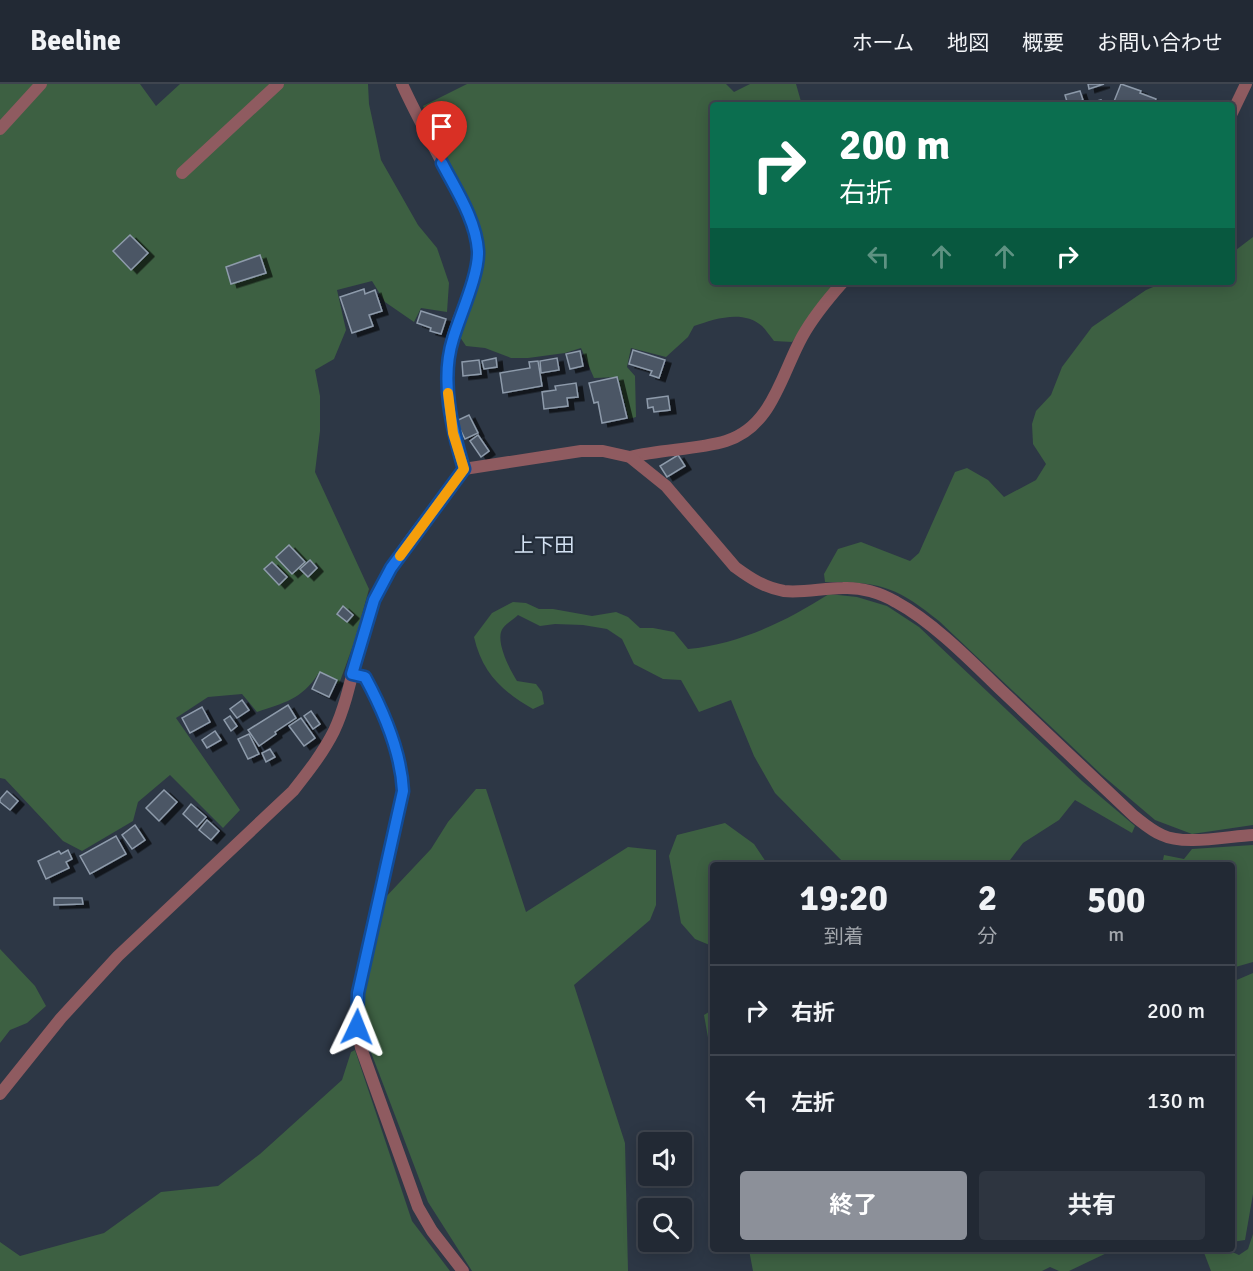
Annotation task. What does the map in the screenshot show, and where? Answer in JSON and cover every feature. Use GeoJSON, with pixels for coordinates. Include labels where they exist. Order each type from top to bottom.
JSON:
{"type":"FeatureCollection","features":[{"type":"Feature","properties":{"kind":"street"},"geometry":{"type":"LineString","coordinates":[[0,129],[40,84]]}},
{"type":"Feature","properties":{"kind":"street"},"geometry":{"type":"LineString","coordinates":[[182,172],[278,84]]}},
{"type":"Feature","properties":{"kind":"street"},"geometry":{"type":"LineString","coordinates":[[402,84],[462,202],[474,230],[478,251],[476,267],[452,342],[449,368],[448,397],[453,433],[464,469]]}},
{"type":"Feature","properties":{"kind":"street"},"geometry":{"type":"LineString","coordinates":[[1235,107],[1246,84]]}},
{"type":"Feature","properties":{"kind":"street"},"geometry":{"type":"LineString","coordinates":[[630,457],[654,451],[725,442],[743,434],[755,425],[774,398],[813,318],[840,285]]}},
{"type":"Feature","properties":{"kind":"street"},"geometry":{"type":"LineString","coordinates":[[0,1094],[61,1018],[118,956],[293,791],[314,764],[334,731],[346,698],[374,600],[391,568],[464,469],[581,451],[603,451],[630,457],[666,486],[735,567],[763,585],[782,591],[798,592],[845,588],[866,590],[896,602],[926,623],[970,659],[1134,816],[1162,835],[1173,839],[1193,839],[1253,835]]}},
{"type":"Feature","properties":{"kind":"street"},"geometry":{"type":"LineString","coordinates":[[352,674],[365,677],[377,700],[402,771],[403,791],[358,993],[357,1027],[361,1048],[418,1208],[463,1271]]}},
{"type":"Feature","properties":{"kind":"green space"},"geometry":{"type":"Polygon","coordinates":[[[0,84],[140,84],[156,106],[180,84],[368,84],[369,104],[381,160],[418,225],[437,248],[449,283],[447,312],[421,308],[414,322],[385,302],[372,281],[337,290],[346,330],[334,359],[315,370],[320,396],[320,431],[315,472],[369,589],[355,640],[339,684],[318,674],[299,695],[257,712],[242,694],[208,697],[176,718],[240,810],[223,828],[170,775],[138,802],[133,821],[82,851],[63,841],[5,779],[0,778],[0,84]]]}},
{"type":"Feature","properties":{"kind":"green space"},"geometry":{"type":"Polygon","coordinates":[[[467,84],[726,84],[734,92],[750,84],[796,84],[801,102],[710,102],[710,285],[834,285],[792,342],[774,341],[762,326],[754,321],[728,317],[694,326],[688,337],[666,357],[631,348],[627,367],[635,376],[636,417],[629,419],[618,377],[594,378],[581,348],[565,353],[511,358],[485,348],[466,346],[458,334],[482,254],[479,225],[423,106],[467,84]]]}},
{"type":"Feature","properties":{"kind":"green space"},"geometry":{"type":"Polygon","coordinates":[[[1253,237],[1253,825],[1192,834],[1155,820],[1102,775],[939,621],[911,600],[887,588],[874,585],[825,582],[824,574],[838,549],[861,542],[910,561],[919,553],[955,472],[967,468],[988,480],[1004,497],[1036,480],[1046,464],[1033,444],[1032,424],[1036,411],[1051,395],[1062,367],[1092,327],[1146,290],[1158,285],[1235,285],[1235,251],[1253,237]]]}},
{"type":"Feature","properties":{"kind":"green space"},"geometry":{"type":"Polygon","coordinates":[[[829,594],[857,597],[887,606],[919,627],[1082,781],[1135,826],[1132,833],[1075,800],[1059,820],[1023,843],[1009,862],[843,862],[775,793],[754,756],[731,700],[699,712],[681,680],[663,679],[634,664],[622,639],[607,629],[583,625],[540,626],[518,615],[503,628],[500,640],[504,655],[517,681],[536,684],[542,692],[544,704],[533,709],[512,696],[495,680],[482,661],[474,637],[492,613],[513,602],[526,603],[539,609],[553,609],[592,616],[616,612],[628,617],[640,628],[674,632],[688,649],[743,637],[796,614],[829,594]]]}},
{"type":"Feature","properties":{"kind":"green space"},"geometry":{"type":"Polygon","coordinates":[[[476,789],[486,789],[526,912],[628,847],[656,850],[656,905],[650,920],[574,985],[625,1143],[628,1271],[472,1271],[428,1202],[361,1026],[364,988],[383,900],[431,849],[448,822],[476,789]]]}},
{"type":"Feature","properties":{"kind":"green space"},"geometry":{"type":"Polygon","coordinates":[[[725,823],[754,844],[766,862],[710,862],[710,945],[695,939],[681,923],[669,856],[677,835],[725,823]]]}},
{"type":"Feature","properties":{"kind":"green space"},"geometry":{"type":"Polygon","coordinates":[[[1253,845],[1253,962],[1235,967],[1235,862],[1163,862],[1164,855],[1184,859],[1192,849],[1253,845]]]}},
{"type":"Feature","properties":{"kind":"green space"},"geometry":{"type":"Polygon","coordinates":[[[0,949],[35,986],[46,1006],[27,1023],[10,1030],[0,1043],[0,949]]]}},
{"type":"Feature","properties":{"kind":"green space"},"geometry":{"type":"Polygon","coordinates":[[[1253,973],[1253,1194],[1245,1240],[1235,1242],[1235,981],[1253,973]]]}},
{"type":"Feature","properties":{"kind":"green space"},"geometry":{"type":"Polygon","coordinates":[[[710,1011],[710,1049],[704,1015],[710,1011]]]}},
{"type":"Feature","properties":{"kind":"green space"},"geometry":{"type":"Polygon","coordinates":[[[355,1050],[412,1221],[450,1271],[0,1271],[0,1242],[20,1256],[104,1233],[161,1192],[218,1186],[260,1154],[342,1080],[351,1052],[355,1050]]]}},
{"type":"Feature","properties":{"kind":"green space"},"geometry":{"type":"Polygon","coordinates":[[[1253,1234],[1253,1271],[1211,1271],[1204,1252],[1230,1252],[1239,1255],[1248,1249],[1253,1234]]]}},
{"type":"Feature","properties":{"kind":"green space"},"geometry":{"type":"Polygon","coordinates":[[[749,1252],[1109,1252],[1069,1271],[1059,1271],[1050,1267],[1042,1271],[753,1271],[749,1252]]]}},
{"type":"Feature","properties":{"kind":"building"},"geometry":{"type":"Polygon","coordinates":[[[1088,84],[1104,84],[1089,89],[1088,84]]]}},
{"type":"Feature","properties":{"kind":"building"},"geometry":{"type":"Polygon","coordinates":[[[1121,84],[1156,99],[1155,102],[1114,102],[1121,84]]]}},
{"type":"Feature","properties":{"kind":"building"},"geometry":{"type":"Polygon","coordinates":[[[1080,91],[1083,100],[1067,102],[1065,95],[1080,91]]]}},
{"type":"Feature","properties":{"kind":"building"},"geometry":{"type":"Polygon","coordinates":[[[130,235],[148,253],[131,270],[113,251],[130,235]]]}},
{"type":"Feature","properties":{"kind":"building"},"geometry":{"type":"Polygon","coordinates":[[[260,255],[266,273],[231,284],[226,267],[260,255]]]}},
{"type":"Feature","properties":{"kind":"building"},"geometry":{"type":"Polygon","coordinates":[[[364,289],[365,294],[375,290],[382,311],[369,315],[373,326],[352,333],[340,297],[364,289]]]}},
{"type":"Feature","properties":{"kind":"building"},"geometry":{"type":"Polygon","coordinates":[[[421,311],[446,319],[441,334],[430,331],[431,328],[417,323],[421,311]]]}},
{"type":"Feature","properties":{"kind":"building"},"geometry":{"type":"Polygon","coordinates":[[[633,350],[665,360],[659,378],[650,375],[652,371],[629,364],[633,350]]]}},
{"type":"Feature","properties":{"kind":"building"},"geometry":{"type":"Polygon","coordinates":[[[580,351],[583,366],[570,369],[566,354],[580,351]]]}},
{"type":"Feature","properties":{"kind":"building"},"geometry":{"type":"Polygon","coordinates":[[[496,358],[497,367],[484,369],[482,361],[496,358]]]}},
{"type":"Feature","properties":{"kind":"building"},"geometry":{"type":"Polygon","coordinates":[[[557,358],[559,370],[541,373],[540,361],[557,358]]]}},
{"type":"Feature","properties":{"kind":"building"},"geometry":{"type":"Polygon","coordinates":[[[479,360],[481,374],[463,376],[462,362],[479,360]]]}},
{"type":"Feature","properties":{"kind":"building"},"geometry":{"type":"Polygon","coordinates":[[[538,361],[542,386],[503,393],[500,373],[530,368],[529,362],[538,361]]]}},
{"type":"Feature","properties":{"kind":"building"},"geometry":{"type":"Polygon","coordinates":[[[617,377],[627,418],[602,423],[598,402],[594,403],[589,383],[617,377]]]}},
{"type":"Feature","properties":{"kind":"building"},"geometry":{"type":"Polygon","coordinates":[[[576,383],[578,397],[567,398],[568,406],[544,409],[542,392],[556,390],[555,386],[576,383]]]}},
{"type":"Feature","properties":{"kind":"building"},"geometry":{"type":"Polygon","coordinates":[[[668,396],[670,410],[654,412],[653,407],[648,408],[647,399],[668,396]]]}},
{"type":"Feature","properties":{"kind":"building"},"geometry":{"type":"Polygon","coordinates":[[[469,415],[478,433],[465,439],[456,421],[469,415]]]}},
{"type":"Feature","properties":{"kind":"building"},"geometry":{"type":"Polygon","coordinates":[[[478,435],[489,451],[481,457],[470,441],[478,435]]]}},
{"type":"Feature","properties":{"kind":"building"},"geometry":{"type":"Polygon","coordinates":[[[678,455],[685,466],[667,477],[660,466],[678,455]]]}},
{"type":"Feature","properties":{"kind":"building"},"geometry":{"type":"Polygon","coordinates":[[[289,545],[305,562],[292,574],[276,557],[289,545]]]}},
{"type":"Feature","properties":{"kind":"building"},"geometry":{"type":"Polygon","coordinates":[[[310,560],[317,568],[308,577],[300,569],[310,560]]]}},
{"type":"Feature","properties":{"kind":"building"},"geometry":{"type":"Polygon","coordinates":[[[272,562],[287,577],[279,585],[264,569],[272,562]]]}},
{"type":"Feature","properties":{"kind":"building"},"geometry":{"type":"Polygon","coordinates":[[[343,606],[353,615],[347,622],[337,614],[343,606]]]}},
{"type":"Feature","properties":{"kind":"building"},"geometry":{"type":"Polygon","coordinates":[[[320,672],[337,680],[329,697],[312,689],[320,672]]]}},
{"type":"Feature","properties":{"kind":"building"},"geometry":{"type":"Polygon","coordinates":[[[242,700],[249,710],[237,718],[230,709],[242,700]]]}},
{"type":"Feature","properties":{"kind":"building"},"geometry":{"type":"Polygon","coordinates":[[[288,705],[296,718],[259,746],[248,730],[288,705]]]}},
{"type":"Feature","properties":{"kind":"building"},"geometry":{"type":"Polygon","coordinates":[[[202,707],[210,722],[190,733],[182,718],[202,707]]]}},
{"type":"Feature","properties":{"kind":"building"},"geometry":{"type":"Polygon","coordinates":[[[311,711],[320,724],[313,729],[304,716],[311,711]]]}},
{"type":"Feature","properties":{"kind":"building"},"geometry":{"type":"Polygon","coordinates":[[[230,716],[237,726],[231,731],[224,720],[230,716]]]}},
{"type":"Feature","properties":{"kind":"building"},"geometry":{"type":"Polygon","coordinates":[[[301,718],[315,738],[304,746],[289,726],[301,718]]]}},
{"type":"Feature","properties":{"kind":"building"},"geometry":{"type":"Polygon","coordinates":[[[215,731],[221,740],[207,748],[202,740],[215,731]]]}},
{"type":"Feature","properties":{"kind":"building"},"geometry":{"type":"Polygon","coordinates":[[[249,734],[259,754],[248,759],[238,739],[249,734]]]}},
{"type":"Feature","properties":{"kind":"building"},"geometry":{"type":"Polygon","coordinates":[[[270,749],[275,757],[266,762],[262,753],[270,749]]]}},
{"type":"Feature","properties":{"kind":"building"},"geometry":{"type":"Polygon","coordinates":[[[164,790],[177,802],[159,821],[146,808],[164,790]]]}},
{"type":"Feature","properties":{"kind":"building"},"geometry":{"type":"Polygon","coordinates":[[[7,791],[18,801],[10,810],[0,802],[7,791]]]}},
{"type":"Feature","properties":{"kind":"building"},"geometry":{"type":"Polygon","coordinates":[[[191,804],[206,817],[197,827],[183,814],[191,804]]]}},
{"type":"Feature","properties":{"kind":"building"},"geometry":{"type":"Polygon","coordinates":[[[207,820],[219,831],[211,840],[199,830],[207,820]]]}},
{"type":"Feature","properties":{"kind":"building"},"geometry":{"type":"Polygon","coordinates":[[[135,825],[145,840],[132,849],[122,835],[135,825]]]}},
{"type":"Feature","properties":{"kind":"building"},"geometry":{"type":"Polygon","coordinates":[[[116,836],[126,854],[90,874],[80,856],[116,836]]]}},
{"type":"Feature","properties":{"kind":"building"},"geometry":{"type":"Polygon","coordinates":[[[68,850],[72,859],[66,862],[69,868],[46,879],[38,861],[59,851],[61,854],[68,850]]]}},
{"type":"Feature","properties":{"kind":"building"},"geometry":{"type":"Polygon","coordinates":[[[54,898],[82,898],[83,904],[54,905],[54,898]]]}},
{"type":"Feature","properties":{"kind":"slow traffic"},"geometry":{"type":"LineString","coordinates":[[400,556],[464,469],[453,433],[448,393]]}},
{"type":"Feature","properties":{"kind":"district","name":"上下田"},"geometry":{"type":"Point","coordinates":[544,545]}},
{"type":"Feature","properties":{"kind":"route"},"geometry":{"type":"LineString","coordinates":[[357,1027],[358,993],[403,791],[402,771],[377,700],[365,677],[352,674],[374,600],[391,568],[464,469],[453,433],[448,397],[449,368],[452,342],[476,267],[478,251],[474,230],[442,163]]}}]}
